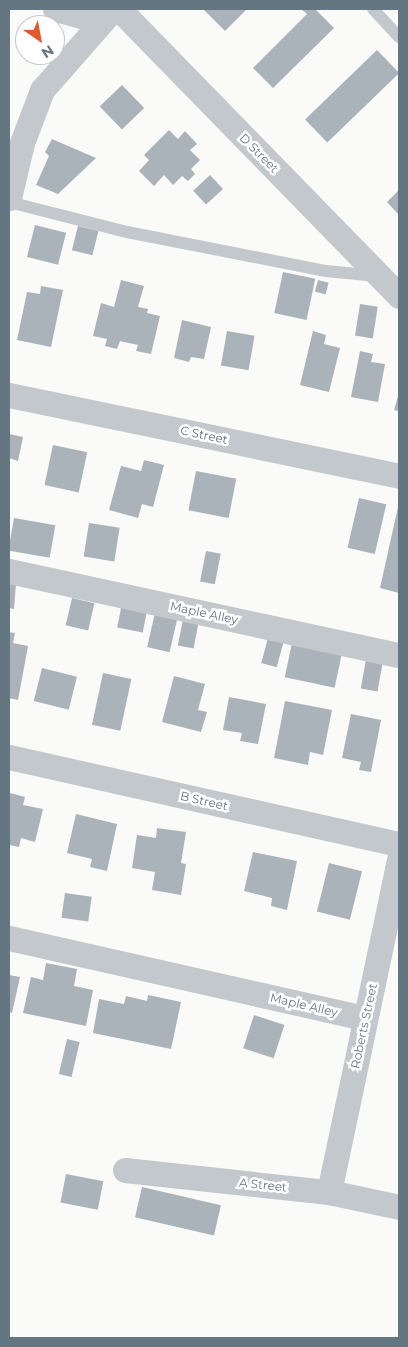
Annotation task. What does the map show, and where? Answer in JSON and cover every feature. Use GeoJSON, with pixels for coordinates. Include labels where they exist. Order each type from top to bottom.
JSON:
{"type":"FeatureCollection","features":[{"type":"Feature","properties":{"kind":"street"},"geometry":{"type":"LineString","coordinates":[[54,9],[111,13]]}},
{"type":"Feature","properties":{"kind":"street"},"geometry":{"type":"LineString","coordinates":[[9,198],[22,143],[42,90],[111,13]]}},
{"type":"Feature","properties":{"kind":"street","name":"D Street"},"geometry":{"type":"LineString","coordinates":[[111,13],[399,296]]}},
{"type":"Feature","properties":{"kind":"street","name":"C Street"},"geometry":{"type":"LineString","coordinates":[[9,395],[399,476]]}},
{"type":"Feature","properties":{"kind":"street","name":"Maple Alley"},"geometry":{"type":"LineString","coordinates":[[9,571],[399,655]]}},
{"type":"Feature","properties":{"kind":"street","name":"B Street"},"geometry":{"type":"LineString","coordinates":[[9,757],[399,844]]}},
{"type":"Feature","properties":{"kind":"street","name":"Roberts Street"},"geometry":{"type":"LineString","coordinates":[[329,1192],[399,859]]}},
{"type":"Feature","properties":{"kind":"street","name":"Maple Alley"},"geometry":{"type":"LineString","coordinates":[[9,938],[365,1018]]}},
{"type":"Feature","properties":{"kind":"street","name":"A Street"},"geometry":{"type":"LineString","coordinates":[[125,1170],[329,1192],[399,1207]]}},
{"type":"Feature","properties":{"kind":"lane"},"geometry":{"type":"LineString","coordinates":[[373,9],[399,36]]}},
{"type":"Feature","properties":{"kind":"lane"},"geometry":{"type":"LineString","coordinates":[[9,202],[127,232],[326,271],[380,276]]}},
{"type":"Feature","properties":{"kind":"building"},"geometry":{"type":"Polygon","coordinates":[[[203,9],[247,9],[225,31],[203,9]]]}},
{"type":"Feature","properties":{"kind":"building"},"geometry":{"type":"Polygon","coordinates":[[[301,9],[315,9],[334,28],[273,88],[253,68],[307,14],[301,9]]]}},
{"type":"Feature","properties":{"kind":"building"},"geometry":{"type":"Polygon","coordinates":[[[377,50],[399,73],[327,142],[305,119],[377,50]]]}},
{"type":"Feature","properties":{"kind":"building"},"geometry":{"type":"Polygon","coordinates":[[[122,85],[144,108],[122,130],[100,107],[122,85]]]}},
{"type":"Feature","properties":{"kind":"building"},"geometry":{"type":"Polygon","coordinates":[[[169,130],[178,139],[185,131],[197,144],[190,150],[200,160],[191,169],[195,174],[188,181],[182,176],[173,185],[164,175],[154,186],[139,171],[149,160],[144,155],[169,130]]]}},
{"type":"Feature","properties":{"kind":"building"},"geometry":{"type":"Polygon","coordinates":[[[52,139],[96,158],[58,194],[36,185],[49,156],[45,152],[52,139]]]}},
{"type":"Feature","properties":{"kind":"building"},"geometry":{"type":"Polygon","coordinates":[[[210,175],[223,189],[206,205],[193,191],[210,175]]]}},
{"type":"Feature","properties":{"kind":"building"},"geometry":{"type":"Polygon","coordinates":[[[399,190],[399,215],[387,202],[399,190]]]}},
{"type":"Feature","properties":{"kind":"building"},"geometry":{"type":"Polygon","coordinates":[[[35,225],[66,233],[58,265],[27,257],[35,225]]]}},
{"type":"Feature","properties":{"kind":"building"},"geometry":{"type":"Polygon","coordinates":[[[78,226],[98,231],[92,255],[72,250],[78,226]]]}},
{"type":"Feature","properties":{"kind":"building"},"geometry":{"type":"Polygon","coordinates":[[[283,272],[315,279],[307,320],[274,313],[283,272]]]}},
{"type":"Feature","properties":{"kind":"building"},"geometry":{"type":"Polygon","coordinates":[[[121,280],[144,286],[138,307],[148,309],[147,313],[160,316],[151,354],[136,351],[138,345],[120,341],[117,349],[105,346],[107,339],[93,336],[101,303],[114,307],[121,280]]]}},
{"type":"Feature","properties":{"kind":"building"},"geometry":{"type":"Polygon","coordinates":[[[318,280],[329,283],[326,294],[315,292],[318,280]]]}},
{"type":"Feature","properties":{"kind":"building"},"geometry":{"type":"Polygon","coordinates":[[[41,286],[63,290],[51,347],[17,340],[27,292],[40,294],[41,286]]]}},
{"type":"Feature","properties":{"kind":"building"},"geometry":{"type":"Polygon","coordinates":[[[360,304],[378,307],[373,338],[355,336],[360,304]]]}},
{"type":"Feature","properties":{"kind":"building"},"geometry":{"type":"Polygon","coordinates":[[[182,320],[211,327],[204,359],[191,357],[189,362],[174,358],[182,320]]]}},
{"type":"Feature","properties":{"kind":"building"},"geometry":{"type":"Polygon","coordinates":[[[227,331],[255,336],[248,370],[221,365],[227,331]]]}},
{"type":"Feature","properties":{"kind":"building"},"geometry":{"type":"Polygon","coordinates":[[[313,331],[326,335],[324,344],[340,348],[329,392],[300,385],[313,331]]]}},
{"type":"Feature","properties":{"kind":"building"},"geometry":{"type":"Polygon","coordinates":[[[360,351],[373,354],[371,362],[385,364],[378,402],[351,397],[360,351]]]}},
{"type":"Feature","properties":{"kind":"building"},"geometry":{"type":"Polygon","coordinates":[[[399,393],[399,411],[394,410],[399,393]]]}},
{"type":"Feature","properties":{"kind":"building"},"geometry":{"type":"Polygon","coordinates":[[[9,434],[23,437],[18,461],[9,458],[9,434]]]}},
{"type":"Feature","properties":{"kind":"building"},"geometry":{"type":"Polygon","coordinates":[[[53,445],[87,452],[79,492],[44,485],[53,445]]]}},
{"type":"Feature","properties":{"kind":"building"},"geometry":{"type":"Polygon","coordinates":[[[144,460],[164,465],[153,507],[142,504],[138,518],[109,510],[121,466],[141,471],[144,460]]]}},
{"type":"Feature","properties":{"kind":"building"},"geometry":{"type":"Polygon","coordinates":[[[196,471],[236,479],[229,518],[188,510],[196,471]]]}},
{"type":"Feature","properties":{"kind":"building"},"geometry":{"type":"Polygon","coordinates":[[[359,498],[386,504],[375,554],[348,548],[359,498]]]}},
{"type":"Feature","properties":{"kind":"building"},"geometry":{"type":"Polygon","coordinates":[[[399,507],[399,593],[380,588],[399,507]]]}},
{"type":"Feature","properties":{"kind":"building"},"geometry":{"type":"Polygon","coordinates":[[[14,518],[55,525],[50,558],[9,551],[14,518]]]}},
{"type":"Feature","properties":{"kind":"building"},"geometry":{"type":"Polygon","coordinates":[[[89,523],[120,528],[114,561],[84,557],[89,523]]]}},
{"type":"Feature","properties":{"kind":"building"},"geometry":{"type":"Polygon","coordinates":[[[206,551],[221,554],[215,584],[200,581],[206,551]]]}},
{"type":"Feature","properties":{"kind":"building"},"geometry":{"type":"Polygon","coordinates":[[[9,582],[16,583],[14,609],[9,608],[9,582]]]}},
{"type":"Feature","properties":{"kind":"building"},"geometry":{"type":"Polygon","coordinates":[[[72,598],[94,603],[88,630],[66,625],[72,598]]]}},
{"type":"Feature","properties":{"kind":"building"},"geometry":{"type":"Polygon","coordinates":[[[122,603],[148,608],[143,633],[117,628],[122,603]]]}},
{"type":"Feature","properties":{"kind":"building"},"geometry":{"type":"Polygon","coordinates":[[[155,613],[177,618],[170,652],[147,647],[155,613]]]}},
{"type":"Feature","properties":{"kind":"building"},"geometry":{"type":"Polygon","coordinates":[[[183,619],[199,622],[194,649],[178,646],[183,619]]]}},
{"type":"Feature","properties":{"kind":"building"},"geometry":{"type":"Polygon","coordinates":[[[9,632],[15,633],[13,643],[28,646],[18,700],[9,698],[9,632]]]}},
{"type":"Feature","properties":{"kind":"building"},"geometry":{"type":"Polygon","coordinates":[[[268,638],[283,642],[277,667],[261,663],[268,638]]]}},
{"type":"Feature","properties":{"kind":"building"},"geometry":{"type":"Polygon","coordinates":[[[292,643],[342,654],[335,688],[285,677],[292,643]]]}},
{"type":"Feature","properties":{"kind":"building"},"geometry":{"type":"Polygon","coordinates":[[[366,659],[383,662],[378,691],[361,689],[366,659]]]}},
{"type":"Feature","properties":{"kind":"building"},"geometry":{"type":"Polygon","coordinates":[[[42,668],[77,677],[69,710],[34,701],[42,668]]]}},
{"type":"Feature","properties":{"kind":"building"},"geometry":{"type":"Polygon","coordinates":[[[103,673],[131,679],[120,731],[92,725],[103,673]]]}},
{"type":"Feature","properties":{"kind":"building"},"geometry":{"type":"Polygon","coordinates":[[[174,676],[205,684],[198,710],[207,712],[201,732],[162,722],[174,676]]]}},
{"type":"Feature","properties":{"kind":"building"},"geometry":{"type":"Polygon","coordinates":[[[229,697],[266,704],[258,744],[240,741],[242,733],[223,730],[229,697]]]}},
{"type":"Feature","properties":{"kind":"building"},"geometry":{"type":"Polygon","coordinates":[[[285,701],[332,710],[323,755],[310,752],[308,765],[274,758],[285,701]]]}},
{"type":"Feature","properties":{"kind":"building"},"geometry":{"type":"Polygon","coordinates":[[[351,714],[381,720],[371,772],[359,770],[361,762],[342,758],[351,714]]]}},
{"type":"Feature","properties":{"kind":"building"},"geometry":{"type":"Polygon","coordinates":[[[10,793],[25,797],[23,805],[43,809],[35,842],[21,838],[19,847],[9,845],[10,793]]]}},
{"type":"Feature","properties":{"kind":"building"},"geometry":{"type":"Polygon","coordinates":[[[76,814],[117,824],[107,871],[90,867],[92,859],[67,853],[76,814]]]}},
{"type":"Feature","properties":{"kind":"building"},"geometry":{"type":"Polygon","coordinates":[[[157,828],[186,832],[181,863],[186,864],[181,895],[152,890],[155,872],[132,868],[137,835],[156,838],[157,828]]]}},
{"type":"Feature","properties":{"kind":"building"},"geometry":{"type":"Polygon","coordinates":[[[253,852],[297,861],[287,910],[271,906],[272,898],[244,891],[253,852]]]}},
{"type":"Feature","properties":{"kind":"building"},"geometry":{"type":"Polygon","coordinates":[[[329,863],[362,871],[350,920],[317,912],[329,863]]]}},
{"type":"Feature","properties":{"kind":"building"},"geometry":{"type":"Polygon","coordinates":[[[65,893],[92,897],[88,922],[62,918],[65,893]]]}},
{"type":"Feature","properties":{"kind":"building"},"geometry":{"type":"Polygon","coordinates":[[[46,963],[77,969],[74,986],[93,990],[86,1026],[23,1013],[31,977],[43,980],[46,963]]]}},
{"type":"Feature","properties":{"kind":"building"},"geometry":{"type":"Polygon","coordinates":[[[9,975],[20,977],[12,1013],[9,1012],[9,975]]]}},
{"type":"Feature","properties":{"kind":"building"},"geometry":{"type":"Polygon","coordinates":[[[148,995],[181,1002],[171,1049],[93,1033],[99,999],[124,1004],[126,996],[147,1001],[148,995]]]}},
{"type":"Feature","properties":{"kind":"building"},"geometry":{"type":"Polygon","coordinates":[[[254,1015],[284,1025],[274,1058],[243,1048],[254,1015]]]}},
{"type":"Feature","properties":{"kind":"building"},"geometry":{"type":"Polygon","coordinates":[[[67,1039],[80,1042],[72,1077],[59,1074],[67,1039]]]}},
{"type":"Feature","properties":{"kind":"building"},"geometry":{"type":"Polygon","coordinates":[[[66,1174],[103,1181],[98,1210],[60,1202],[66,1174]]]}},
{"type":"Feature","properties":{"kind":"building"},"geometry":{"type":"Polygon","coordinates":[[[142,1187],[221,1205],[214,1235],[135,1217],[142,1187]]]}}]}
